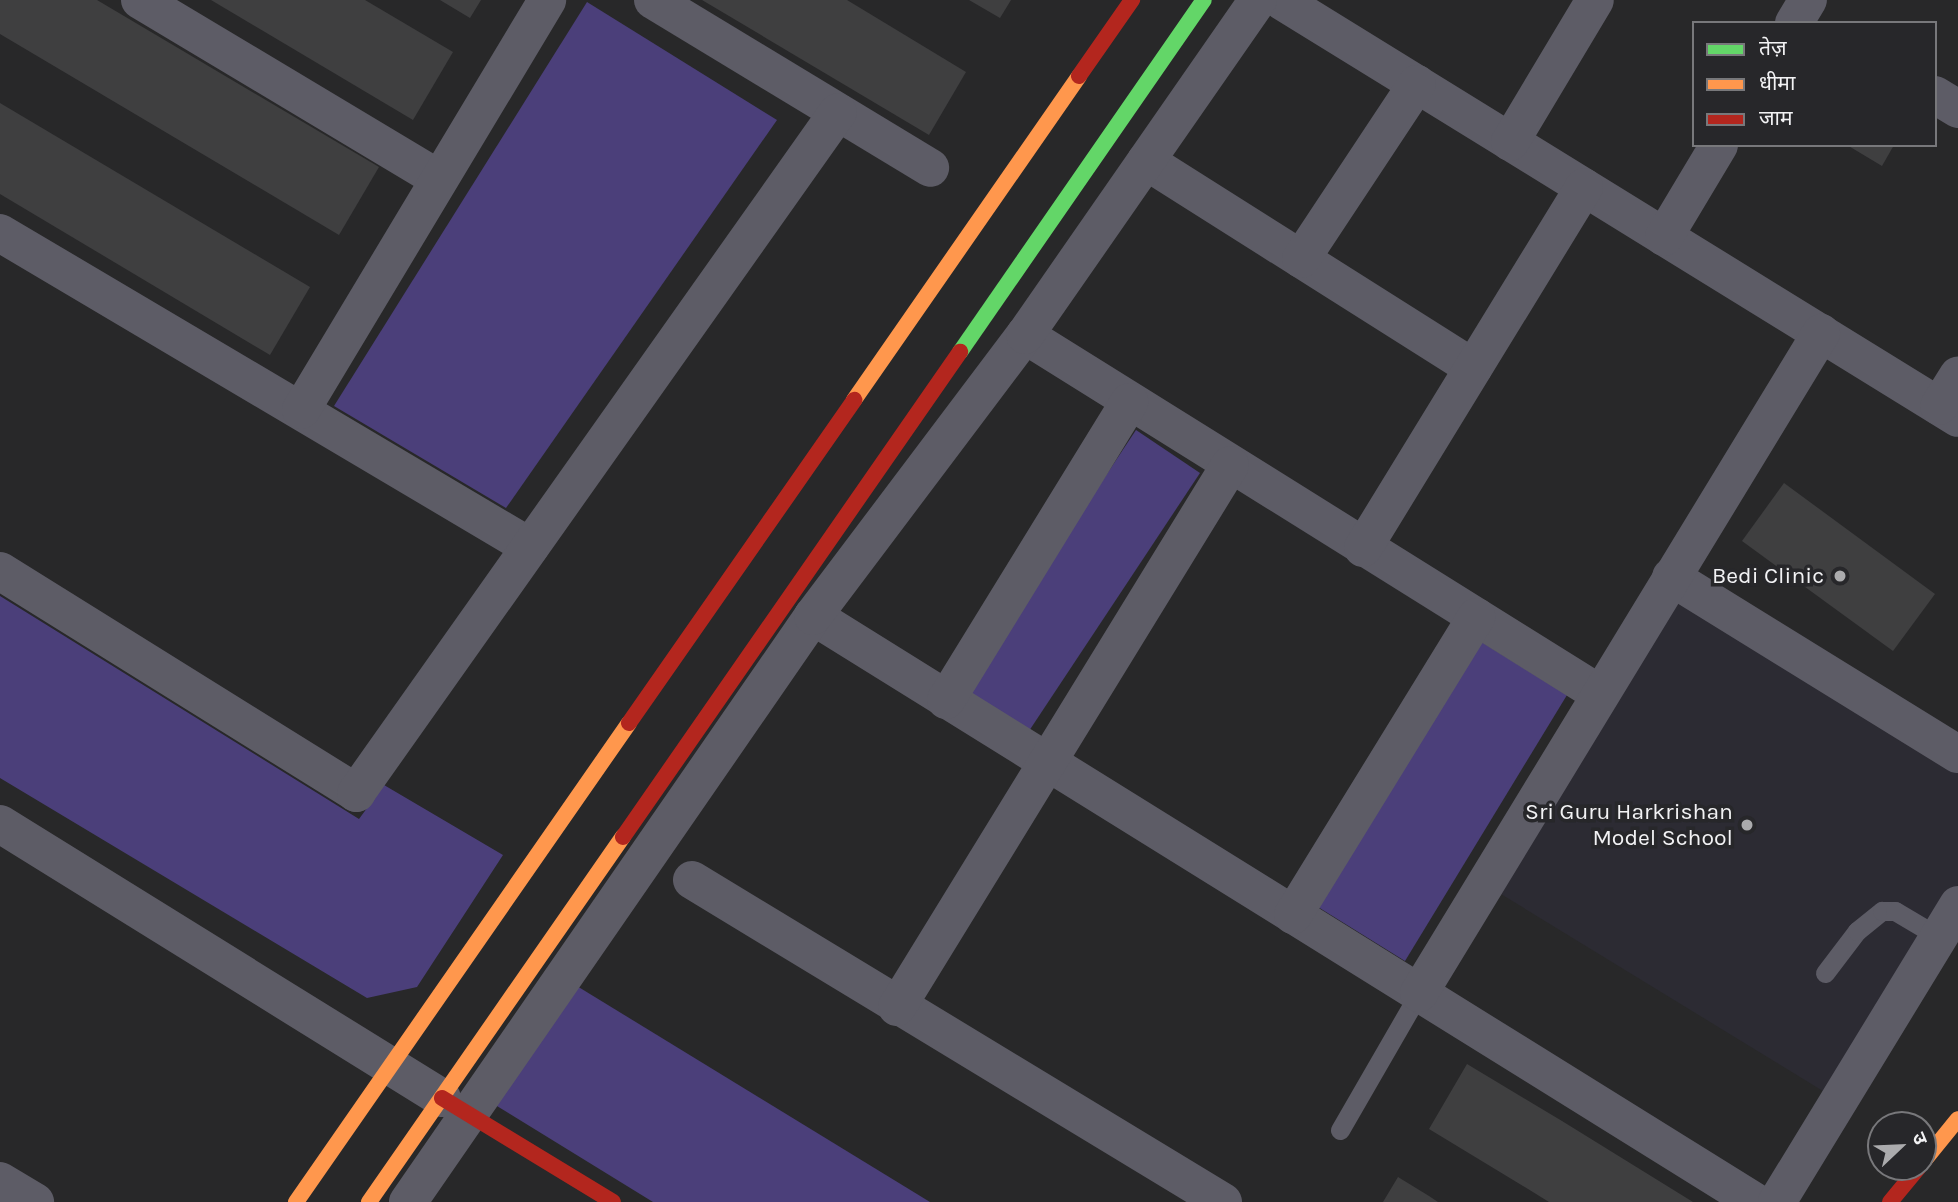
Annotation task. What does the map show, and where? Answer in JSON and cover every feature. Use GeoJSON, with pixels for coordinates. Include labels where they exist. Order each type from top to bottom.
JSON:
{"type":"FeatureCollection","features":[{"type":"Feature","properties":{"kind":"main road"},"geometry":{"type":"LineString","coordinates":[[296,1202],[1132,0]]}},
{"type":"Feature","properties":{"kind":"main road"},"geometry":{"type":"LineString","coordinates":[[369,1202],[455,1106],[1205,0]]}},
{"type":"Feature","properties":{"kind":"main road"},"geometry":{"type":"LineString","coordinates":[[455,1106],[614,1202]]}},
{"type":"Feature","properties":{"kind":"main road"},"geometry":{"type":"LineString","coordinates":[[1937,1145],[1958,1119]]}},
{"type":"Feature","properties":{"kind":"main road"},"geometry":{"type":"LineString","coordinates":[[1890,1202],[1907,1181]]}},
{"type":"Feature","properties":{"kind":"street"},"geometry":{"type":"LineString","coordinates":[[140,0],[439,179]]}},
{"type":"Feature","properties":{"kind":"street"},"geometry":{"type":"LineString","coordinates":[[301,411],[547,0]]}},
{"type":"Feature","properties":{"kind":"street"},"geometry":{"type":"LineString","coordinates":[[653,0],[930,169]]}},
{"type":"Feature","properties":{"kind":"street"},"geometry":{"type":"LineString","coordinates":[[1510,142],[1595,0]]}},
{"type":"Feature","properties":{"kind":"street"},"geometry":{"type":"LineString","coordinates":[[408,1202],[455,1106],[813,617],[1025,335],[1146,161],[1270,1],[1416,84],[1821,333],[1952,400]]}},
{"type":"Feature","properties":{"kind":"street"},"geometry":{"type":"LineString","coordinates":[[1301,259],[1416,84]]}},
{"type":"Feature","properties":{"kind":"street"},"geometry":{"type":"LineString","coordinates":[[1937,96],[1958,109]]}},
{"type":"Feature","properties":{"kind":"street"},"geometry":{"type":"LineString","coordinates":[[0,571],[356,793],[838,113]]}},
{"type":"Feature","properties":{"kind":"street"},"geometry":{"type":"LineString","coordinates":[[1664,237],[1718,147]]}},
{"type":"Feature","properties":{"kind":"street"},"geometry":{"type":"LineString","coordinates":[[1146,161],[1473,368]]}},
{"type":"Feature","properties":{"kind":"street"},"geometry":{"type":"LineString","coordinates":[[1363,548],[1584,187]]}},
{"type":"Feature","properties":{"kind":"street"},"geometry":{"type":"LineString","coordinates":[[0,233],[530,547]]}},
{"type":"Feature","properties":{"kind":"street"},"geometry":{"type":"LineString","coordinates":[[1419,993],[1821,333]]}},
{"type":"Feature","properties":{"kind":"street"},"geometry":{"type":"LineString","coordinates":[[1025,335],[1600,694]]}},
{"type":"Feature","properties":{"kind":"street"},"geometry":{"type":"LineString","coordinates":[[946,700],[1129,402]]}},
{"type":"Feature","properties":{"kind":"street"},"geometry":{"type":"LineString","coordinates":[[897,1007],[1230,465]]}},
{"type":"Feature","properties":{"kind":"street"},"geometry":{"type":"LineString","coordinates":[[1671,577],[1958,754]]}},
{"type":"Feature","properties":{"kind":"street"},"geometry":{"type":"LineString","coordinates":[[813,617],[1755,1202]]}},
{"type":"Feature","properties":{"kind":"street"},"geometry":{"type":"LineString","coordinates":[[1293,915],[1476,617]]}},
{"type":"Feature","properties":{"kind":"street"},"geometry":{"type":"LineString","coordinates":[[0,824],[455,1106]]}},
{"type":"Feature","properties":{"kind":"street"},"geometry":{"type":"LineString","coordinates":[[692,880],[897,1007],[1223,1202]]}},
{"type":"Feature","properties":{"kind":"street"},"geometry":{"type":"LineString","coordinates":[[1777,1202],[1948,921]]}},
{"type":"Feature","properties":{"kind":"street"},"geometry":{"type":"LineString","coordinates":[[0,1181],[35,1202]]}},
{"type":"Feature","properties":{"kind":"lane"},"geometry":{"type":"LineString","coordinates":[[1825,973],[1857,931],[1882,911],[1948,921]]}},
{"type":"Feature","properties":{"kind":"lane"},"geometry":{"type":"LineString","coordinates":[[1340,1130],[1419,993]]}},
{"type":"Feature","properties":{"kind":"shaded area"},"geometry":{"type":"Polygon","coordinates":[[[587,2],[777,120],[506,508],[334,406],[587,2]]]}},
{"type":"Feature","properties":{"kind":"shaded area"},"geometry":{"type":"Polygon","coordinates":[[[1136,430],[1200,473],[1027,734],[963,691],[1136,430]]]}},
{"type":"Feature","properties":{"kind":"shaded area"},"geometry":{"type":"Polygon","coordinates":[[[0,596],[359,819],[384,785],[503,855],[417,987],[367,998],[0,778],[0,596]]]}},
{"type":"Feature","properties":{"kind":"shaded area","name":"Sri Guru Harkrishan Model School"},"geometry":{"type":"Polygon","coordinates":[[[1677,597],[1958,767],[1958,884],[1831,1096],[1496,891],[1677,597]]]}},
{"type":"Feature","properties":{"kind":"shaded area"},"geometry":{"type":"Polygon","coordinates":[[[1480,641],[1567,695],[1405,961],[1318,907],[1480,641]]]}},
{"type":"Feature","properties":{"kind":"shaded area"},"geometry":{"type":"Polygon","coordinates":[[[554,972],[930,1202],[653,1202],[479,1095],[554,972]]]}},
{"type":"Feature","properties":{"kind":"building"},"geometry":{"type":"Polygon","coordinates":[[[0,0],[97,0],[379,167],[339,235],[0,34],[0,0]]]}},
{"type":"Feature","properties":{"kind":"building"},"geometry":{"type":"Polygon","coordinates":[[[211,0],[365,0],[453,52],[413,120],[211,0]]]}},
{"type":"Feature","properties":{"kind":"building"},"geometry":{"type":"Polygon","coordinates":[[[440,0],[481,0],[470,18],[440,0]]]}},
{"type":"Feature","properties":{"kind":"building"},"geometry":{"type":"Polygon","coordinates":[[[702,0],[847,0],[966,72],[929,135],[702,0]]]}},
{"type":"Feature","properties":{"kind":"building"},"geometry":{"type":"Polygon","coordinates":[[[969,0],[1011,0],[1000,18],[969,0]]]}},
{"type":"Feature","properties":{"kind":"building"},"geometry":{"type":"Polygon","coordinates":[[[0,103],[310,287],[270,355],[0,194],[0,103]]]}},
{"type":"Feature","properties":{"kind":"building"},"geometry":{"type":"Polygon","coordinates":[[[1850,147],[1893,147],[1882,166],[1850,147]]]}},
{"type":"Feature","properties":{"kind":"building"},"geometry":{"type":"Polygon","coordinates":[[[1784,483],[1935,594],[1893,651],[1742,541],[1784,483]]]}},
{"type":"Feature","properties":{"kind":"building"},"geometry":{"type":"Polygon","coordinates":[[[1467,1064],[1693,1202],[1549,1202],[1429,1129],[1467,1064]]]}},
{"type":"Feature","properties":{"kind":"building"},"geometry":{"type":"Polygon","coordinates":[[[1398,1177],[1429,1196],[1438,1202],[1383,1202],[1398,1177]]]}},
{"type":"Feature","properties":{"kind":"traffic: fast"},"geometry":{"type":"LineString","coordinates":[[960,352],[1204,0]]}},
{"type":"Feature","properties":{"kind":"traffic: slow"},"geometry":{"type":"LineString","coordinates":[[854,400],[1079,76]]}},
{"type":"Feature","properties":{"kind":"traffic: slow"},"geometry":{"type":"LineString","coordinates":[[296,1202],[629,723]]}},
{"type":"Feature","properties":{"kind":"traffic: slow"},"geometry":{"type":"LineString","coordinates":[[369,1202],[623,837]]}},
{"type":"Feature","properties":{"kind":"traffic: slow"},"geometry":{"type":"LineString","coordinates":[[1937,1145],[1958,1119]]}},
{"type":"Feature","properties":{"kind":"traffic: jam"},"geometry":{"type":"LineString","coordinates":[[1079,76],[1132,0]]}},
{"type":"Feature","properties":{"kind":"traffic: jam"},"geometry":{"type":"LineString","coordinates":[[623,837],[960,352]]}},
{"type":"Feature","properties":{"kind":"traffic: jam"},"geometry":{"type":"LineString","coordinates":[[629,723],[854,400]]}},
{"type":"Feature","properties":{"kind":"traffic: jam"},"geometry":{"type":"LineString","coordinates":[[442,1098],[613,1202]]}},
{"type":"Feature","properties":{"kind":"traffic: jam"},"geometry":{"type":"LineString","coordinates":[[1890,1202],[1907,1181]]}},
{"type":"Feature","properties":{"kind":"place","name":"Bedi Clinic"},"geometry":{"type":"Point","coordinates":[1840,576]}},
{"type":"Feature","properties":{"kind":"place","name":"Sri Guru Harkrishan Model School"},"geometry":{"type":"Point","coordinates":[1747,825]}}]}
